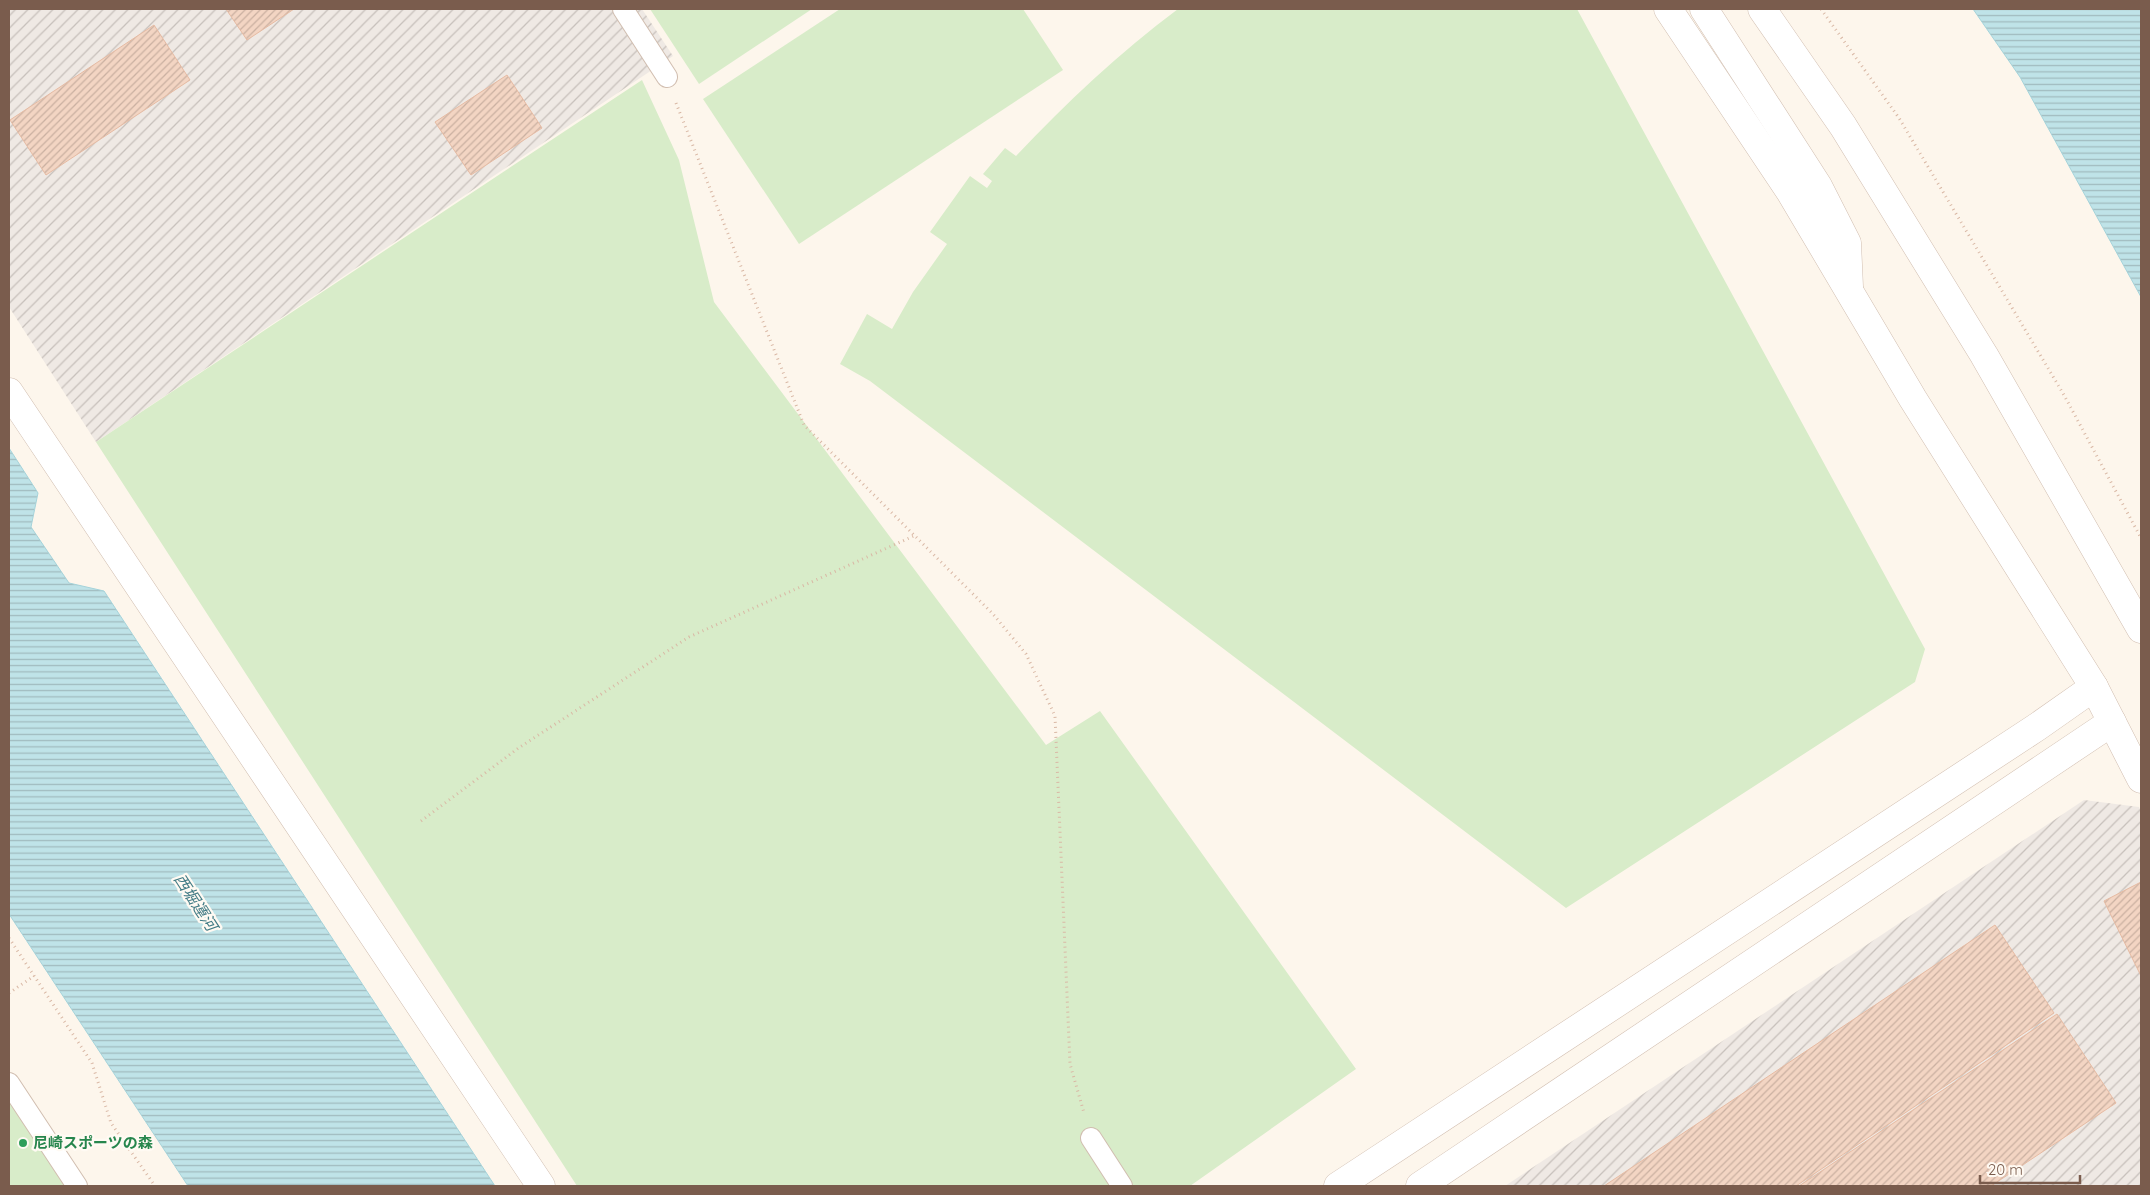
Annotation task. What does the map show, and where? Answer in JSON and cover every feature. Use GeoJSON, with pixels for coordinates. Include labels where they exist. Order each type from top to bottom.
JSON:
{"type":"FeatureCollection","features":[{"type":"Feature","properties":{"kind":"street"},"geometry":{"type":"LineString","coordinates":[[1668,9],[1791,193],[1914,399],[2094,688],[2141,779]]}},
{"type":"Feature","properties":{"kind":"street"},"geometry":{"type":"LineString","coordinates":[[1704,9],[1818,186],[1847,243],[1850,291]]}},
{"type":"Feature","properties":{"kind":"street"},"geometry":{"type":"LineString","coordinates":[[1762,9],[1842,126],[1984,355],[2141,629]]}},
{"type":"Feature","properties":{"kind":"street"},"geometry":{"type":"LineString","coordinates":[[9,392],[541,1186]]}},
{"type":"Feature","properties":{"kind":"street"},"geometry":{"type":"LineString","coordinates":[[1338,1186],[2094,688]]}},
{"type":"Feature","properties":{"kind":"street"},"geometry":{"type":"LineString","coordinates":[[1420,1186],[2112,722]]}},
{"type":"Feature","properties":{"kind":"lane"},"geometry":{"type":"LineString","coordinates":[[622,9],[667,77]]}},
{"type":"Feature","properties":{"kind":"lane"},"geometry":{"type":"LineString","coordinates":[[9,1083],[78,1186]]}},
{"type":"Feature","properties":{"kind":"lane"},"geometry":{"type":"LineString","coordinates":[[1091,1138],[1122,1186]]}},
{"type":"Feature","properties":{"kind":"path"},"geometry":{"type":"LineString","coordinates":[[1821,9],[1899,118],[2064,395],[2141,538]]}},
{"type":"Feature","properties":{"kind":"path"},"geometry":{"type":"LineString","coordinates":[[667,77],[711,195],[804,425],[993,614],[1026,654],[1055,716],[1070,1064],[1091,1138]]}},
{"type":"Feature","properties":{"kind":"path"},"geometry":{"type":"LineString","coordinates":[[421,821],[520,746],[690,637],[916,535]]}},
{"type":"Feature","properties":{"kind":"path"},"geometry":{"type":"LineString","coordinates":[[9,938],[92,1063],[111,1123],[155,1186]]}},
{"type":"Feature","properties":{"kind":"path"},"geometry":{"type":"LineString","coordinates":[[9,993],[34,976]]}},
{"type":"Feature","properties":{"kind":"shaded area"},"geometry":{"type":"Polygon","coordinates":[[[9,9],[642,9],[673,56],[96,442],[9,307],[9,9]]]}},
{"type":"Feature","properties":{"kind":"shaded area"},"geometry":{"type":"Polygon","coordinates":[[[2084,800],[2139,807],[2141,812],[2141,1186],[1505,1186],[2084,800]]]}},
{"type":"Feature","properties":{"kind":"green space"},"geometry":{"type":"Polygon","coordinates":[[[650,9],[812,9],[699,84],[650,9]]]}},
{"type":"Feature","properties":{"kind":"green space"},"geometry":{"type":"Polygon","coordinates":[[[840,9],[1023,9],[1063,70],[799,244],[703,99],[840,9]]]}},
{"type":"Feature","properties":{"kind":"green space"},"geometry":{"type":"Polygon","coordinates":[[[1178,9],[1577,9],[1925,649],[1915,682],[1566,908],[870,381],[840,364],[867,314],[892,329],[913,292],[947,244],[930,232],[970,176],[987,188],[992,181],[983,174],[1005,148],[1016,156],[1094,79],[1156,25],[1178,9]]]}},
{"type":"Feature","properties":{"kind":"green space"},"geometry":{"type":"Polygon","coordinates":[[[642,80],[679,160],[714,302],[1046,745],[1100,711],[1356,1069],[1190,1186],[577,1186],[96,442],[642,80]]]}},
{"type":"Feature","properties":{"kind":"green space","name":"尼崎スポーツの森"},"geometry":{"type":"Polygon","coordinates":[[[9,1099],[65,1186],[9,1186],[9,1099]]]}},
{"type":"Feature","properties":{"kind":"water"},"geometry":{"type":"Polygon","coordinates":[[[1973,9],[2141,9],[2141,297],[2020,77],[1973,9]]]}},
{"type":"Feature","properties":{"kind":"water","name":"西堀運河"},"geometry":{"type":"Polygon","coordinates":[[[9,448],[38,493],[31,527],[69,583],[104,591],[495,1186],[188,1186],[9,914],[9,448]]]}},
{"type":"Feature","properties":{"kind":"building"},"geometry":{"type":"Polygon","coordinates":[[[226,9],[294,9],[247,40],[226,9]]]}},
{"type":"Feature","properties":{"kind":"building"},"geometry":{"type":"Polygon","coordinates":[[[154,25],[190,80],[46,175],[10,120],[154,25]]]}},
{"type":"Feature","properties":{"kind":"building"},"geometry":{"type":"Polygon","coordinates":[[[507,75],[542,128],[471,175],[435,122],[507,75]]]}},
{"type":"Feature","properties":{"kind":"building"},"geometry":{"type":"Polygon","coordinates":[[[2141,882],[2141,976],[2104,901],[2141,882]]]}},
{"type":"Feature","properties":{"kind":"building"},"geometry":{"type":"Polygon","coordinates":[[[1995,925],[2054,1013],[1796,1186],[1604,1186],[1995,925]]]}},
{"type":"Feature","properties":{"kind":"building"},"geometry":{"type":"Polygon","coordinates":[[[2057,1014],[2116,1103],[1991,1186],[1799,1186],[2057,1014]]]}},
{"type":"Feature","properties":{"kind":"place","name":"尼崎スポーツの森"},"geometry":{"type":"Point","coordinates":[23,1143]}}]}
